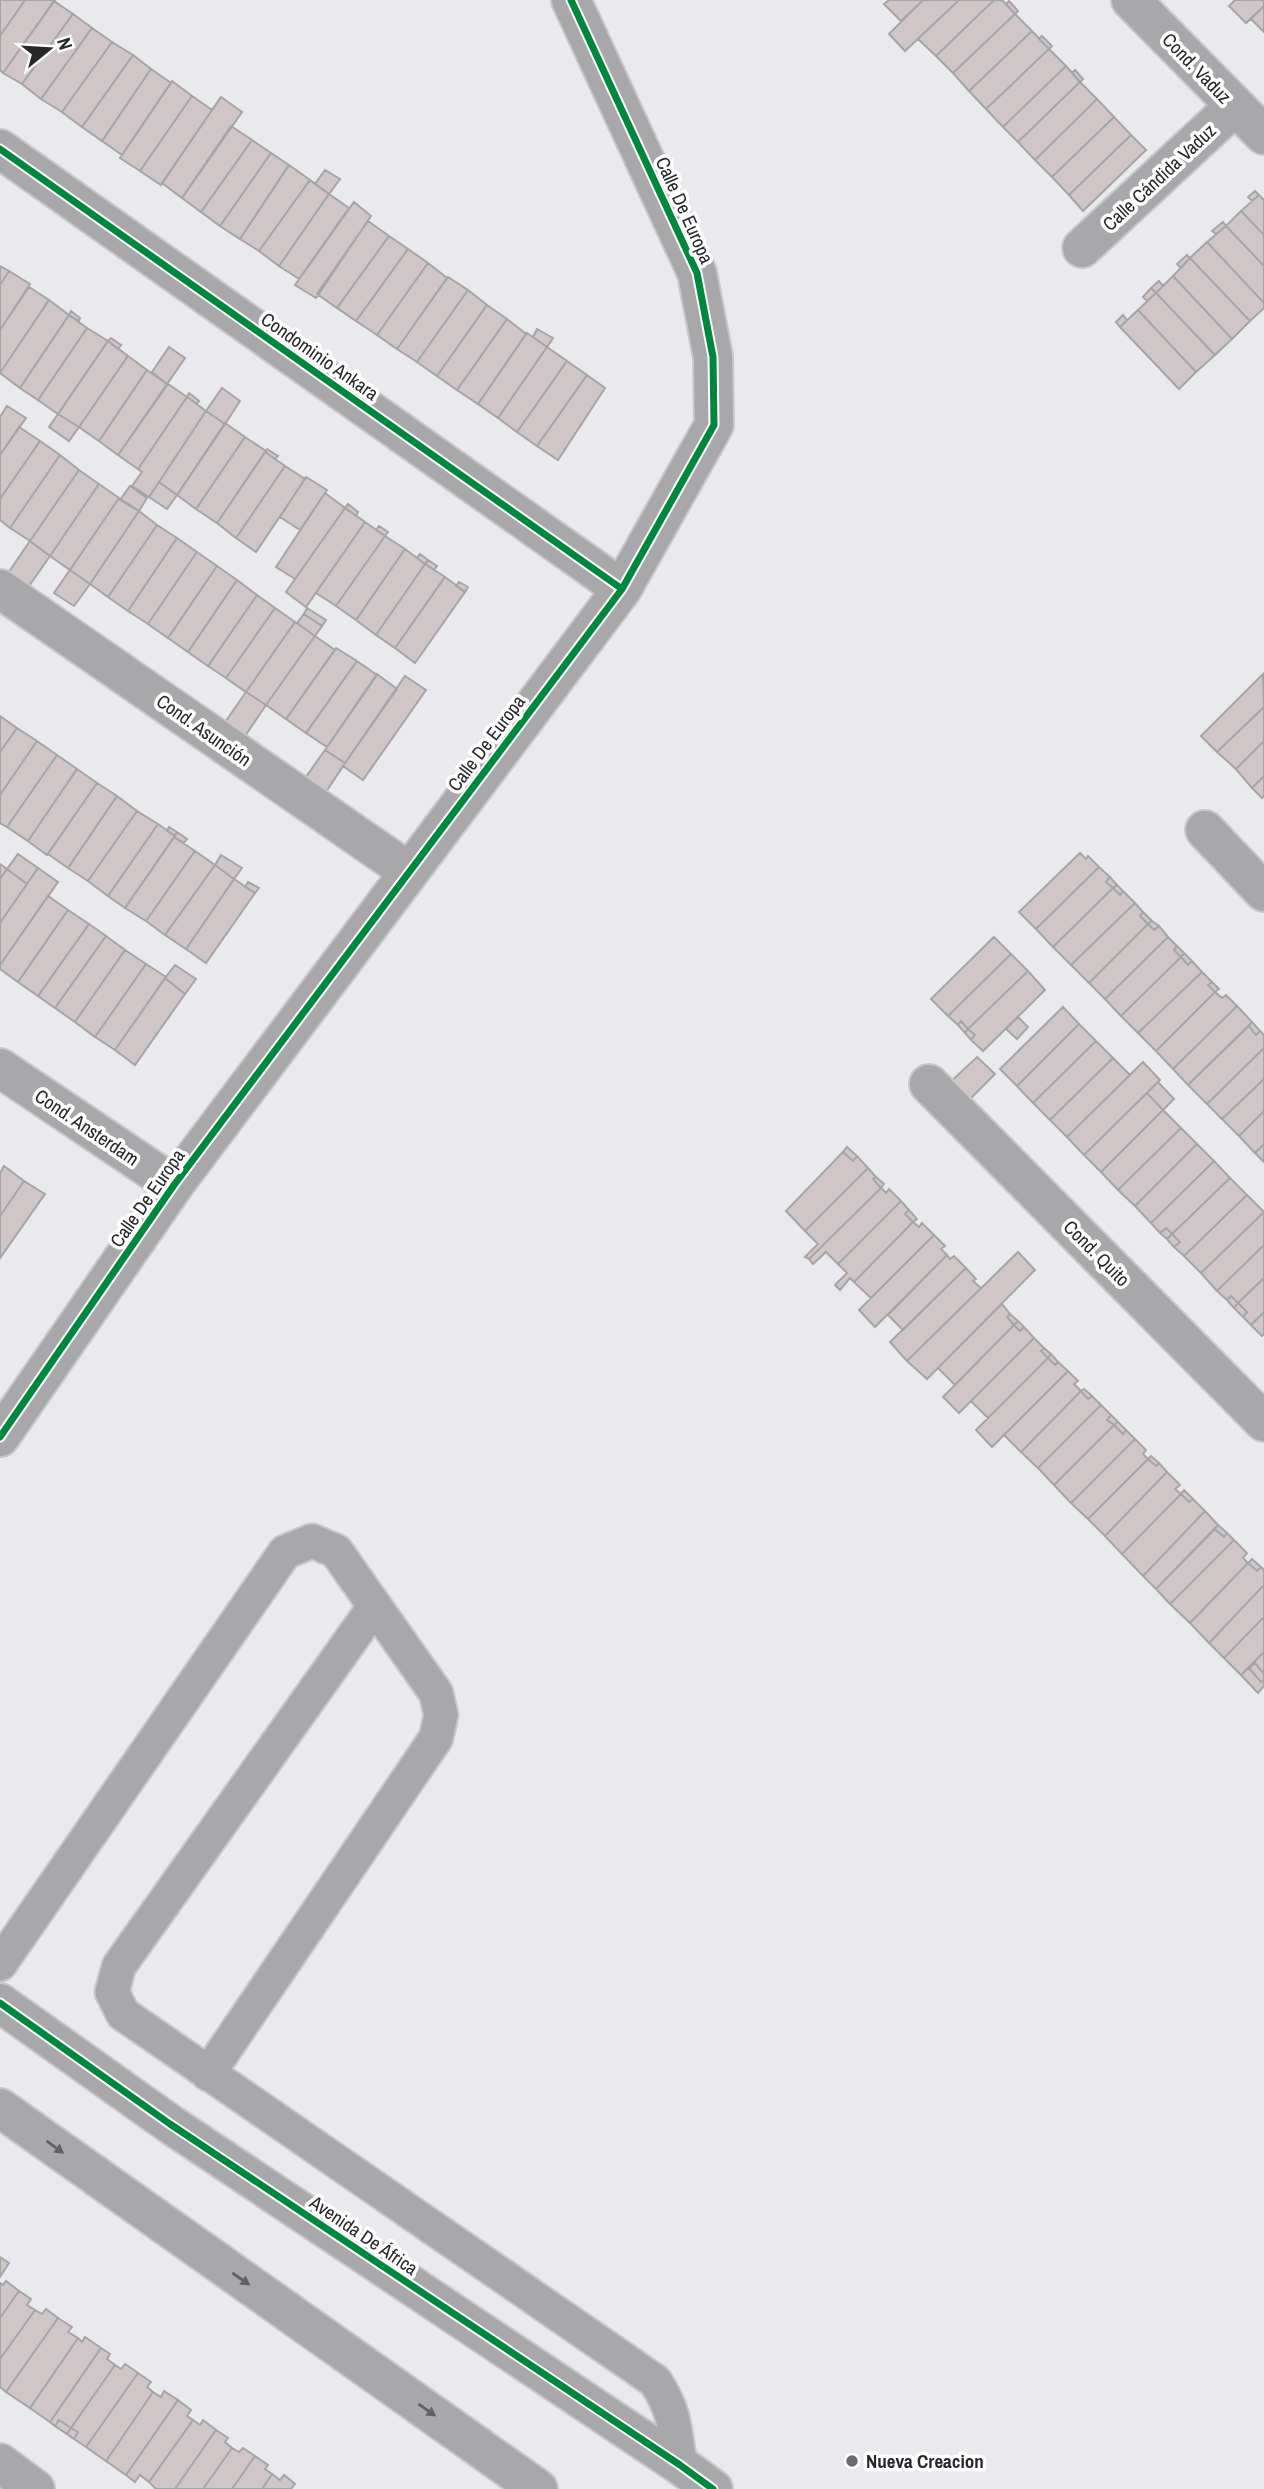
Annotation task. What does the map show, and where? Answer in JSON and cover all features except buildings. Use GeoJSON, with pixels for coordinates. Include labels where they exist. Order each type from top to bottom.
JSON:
{"type":"FeatureCollection","features":[{"type":"Feature","properties":{"kind":"street","name":"Calle De Europa"},"geometry":{"type":"LineString","coordinates":[[0,1437],[174,1185],[622,589],[714,425],[713,357],[697,273],[571,0]]}},
{"type":"Feature","properties":{"kind":"street","name":"Cond. Vaduz"},"geometry":{"type":"LineString","coordinates":[[1131,0],[1264,135]]}},
{"type":"Feature","properties":{"kind":"street","name":"Calle Cándida Vaduz"},"geometry":{"type":"LineString","coordinates":[[1082,248],[1235,106]]}},
{"type":"Feature","properties":{"kind":"street","name":"Condominio Ankara"},"geometry":{"type":"LineString","coordinates":[[0,149],[622,589]]}},
{"type":"Feature","properties":{"kind":"street","name":"Cond. Asunción"},"geometry":{"type":"LineString","coordinates":[[0,589],[408,872]]}},
{"type":"Feature","properties":{"kind":"street"},"geometry":{"type":"LineString","coordinates":[[1205,830],[1264,891]]}},
{"type":"Feature","properties":{"kind":"street","name":"Cond. Ansterdam"},"geometry":{"type":"LineString","coordinates":[[0,1068],[174,1185]]}},
{"type":"Feature","properties":{"kind":"street","name":"Cond. Quito"},"geometry":{"type":"LineString","coordinates":[[929,1084],[1264,1422]]}},
{"type":"Feature","properties":{"kind":"street","name":"Avenida De África"},"geometry":{"type":"LineString","coordinates":[[0,2003],[170,2124],[713,2489]]}},
{"type":"Feature","properties":{"kind":"street"},"geometry":{"type":"LineString","coordinates":[[0,2108],[538,2489]]}},
{"type":"Feature","properties":{"kind":"street"},"geometry":{"type":"LineString","coordinates":[[0,2463],[35,2489]]}},
{"type":"Feature","properties":{"kind":"lane"},"geometry":{"type":"LineString","coordinates":[[0,1964],[285,1552],[312,1541],[336,1551],[436,1693],[441,1715],[436,1738],[208,2074]]}},
{"type":"Feature","properties":{"kind":"lane"},"geometry":{"type":"LineString","coordinates":[[375,1606],[119,1966],[113,1992],[123,2014],[655,2381],[668,2400],[680,2465]]}},
{"type":"Feature","properties":{"kind":"cycle path"},"geometry":{"type":"LineString","coordinates":[[0,1437],[174,1185],[622,589],[714,425],[713,357],[697,273],[571,0]]}},
{"type":"Feature","properties":{"kind":"cycle path"},"geometry":{"type":"LineString","coordinates":[[0,149],[622,589]]}},
{"type":"Feature","properties":{"kind":"cycle path"},"geometry":{"type":"LineString","coordinates":[[0,2003],[170,2124],[713,2489]]}},
{"type":"Feature","properties":{"kind":"place","name":"Nueva Creacion"},"geometry":{"type":"Point","coordinates":[852,2461]}}]}
